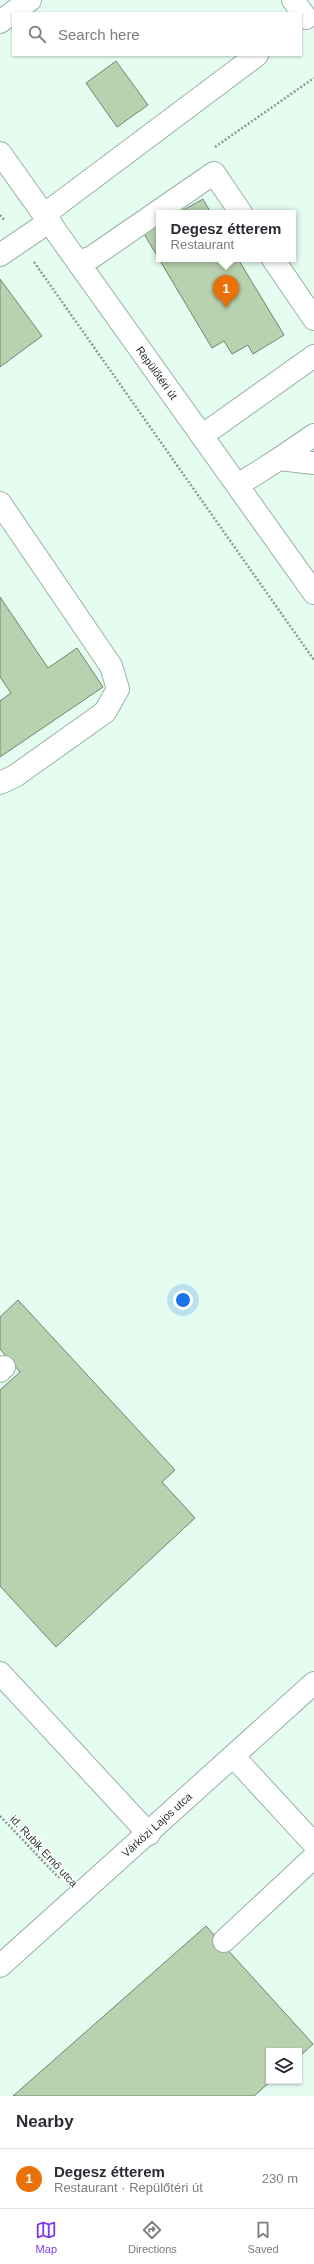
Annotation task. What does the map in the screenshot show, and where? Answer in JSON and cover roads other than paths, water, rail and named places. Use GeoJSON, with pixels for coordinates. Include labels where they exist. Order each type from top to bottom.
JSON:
{"type":"FeatureCollection","features":[{"type":"Feature","properties":{"kind":"main road"},"geometry":{"type":"LineString","coordinates":[[14,12],[30,0]]}},
{"type":"Feature","properties":{"kind":"main road"},"geometry":{"type":"LineString","coordinates":[[293,0],[307,17]]}},
{"type":"Feature","properties":{"kind":"main road"},"geometry":{"type":"LineString","coordinates":[[0,22],[12,13]]}},
{"type":"Feature","properties":{"kind":"main road"},"geometry":{"type":"LineString","coordinates":[[0,255],[256,56]]}},
{"type":"Feature","properties":{"kind":"main road","name":"Repülőtéri út"},"geometry":{"type":"LineString","coordinates":[[0,153],[203,435],[314,593]]}},
{"type":"Feature","properties":{"kind":"main road"},"geometry":{"type":"LineString","coordinates":[[160,210],[214,173],[239,210]]}},
{"type":"Feature","properties":{"kind":"main road"},"geometry":{"type":"LineString","coordinates":[[78,262],[92,256],[156,212]]}},
{"type":"Feature","properties":{"kind":"main road"},"geometry":{"type":"LineString","coordinates":[[275,262],[311,309]]}},
{"type":"Feature","properties":{"kind":"main road"},"geometry":{"type":"LineString","coordinates":[[203,435],[314,356]]}},
{"type":"Feature","properties":{"kind":"main road"},"geometry":{"type":"LineString","coordinates":[[238,485],[314,435]]}},
{"type":"Feature","properties":{"kind":"main road"},"geometry":{"type":"LineString","coordinates":[[279,459],[314,463]]}},
{"type":"Feature","properties":{"kind":"main road"},"geometry":{"type":"LineString","coordinates":[[0,503],[111,666],[118,689],[105,712],[15,776],[0,783]]}},
{"type":"Feature","properties":{"kind":"main road"},"geometry":{"type":"LineString","coordinates":[[0,1672],[149,1834]]}},
{"type":"Feature","properties":{"kind":"main road","name":"Várközi Lajos utca"},"geometry":{"type":"LineString","coordinates":[[0,1966],[149,1834],[314,1683]]}},
{"type":"Feature","properties":{"kind":"main road"},"geometry":{"type":"LineString","coordinates":[[234,1757],[314,1844]]}},
{"type":"Feature","properties":{"kind":"main road"},"geometry":{"type":"LineString","coordinates":[[224,1941],[314,1858]]}},
{"type":"Feature","properties":{"kind":"place","name":"Degesz étterem"},"geometry":{"type":"Point","coordinates":[226,308]}}]}
